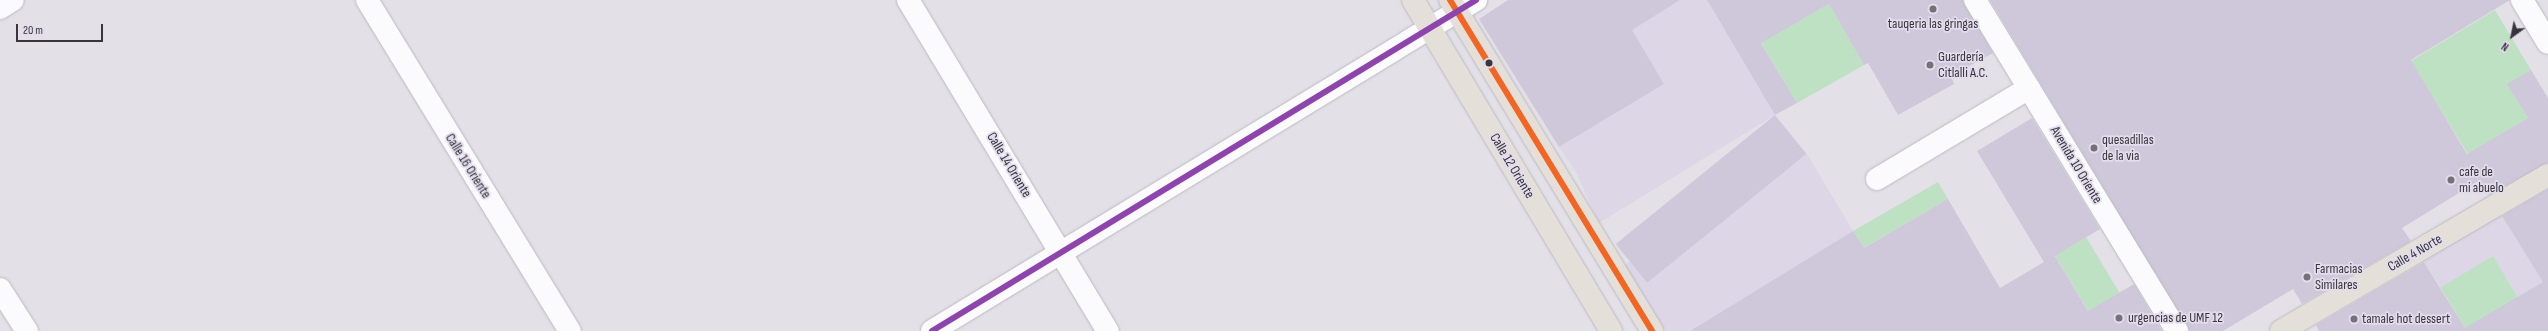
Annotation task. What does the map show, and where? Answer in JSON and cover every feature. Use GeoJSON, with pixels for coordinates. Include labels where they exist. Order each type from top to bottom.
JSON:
{"type":"FeatureCollection","features":[{"type":"Feature","properties":{"kind":"main road","name":"Calle 12 Oriente"},"geometry":{"type":"LineString","coordinates":[[1413,0],[1611,331]]}},
{"type":"Feature","properties":{"kind":"main road"},"geometry":{"type":"LineString","coordinates":[[1454,6],[1652,331]]}},
{"type":"Feature","properties":{"kind":"main road","name":"Calle 4 Norte"},"geometry":{"type":"LineString","coordinates":[[2281,331],[2548,175]]}},
{"type":"Feature","properties":{"kind":"street"},"geometry":{"type":"LineString","coordinates":[[0,8],[13,0]]}},
{"type":"Feature","properties":{"kind":"street","name":"Calle 16 Oriente"},"geometry":{"type":"LineString","coordinates":[[366,0],[570,331]]}},
{"type":"Feature","properties":{"kind":"street","name":"Calle 14 Oriente"},"geometry":{"type":"LineString","coordinates":[[908,0],[1062,252],[1108,331]]}},
{"type":"Feature","properties":{"kind":"street"},"geometry":{"type":"LineString","coordinates":[[932,331],[1430,29],[1454,6],[1476,0]]}},
{"type":"Feature","properties":{"kind":"street","name":"Avenida 10 Oriente"},"geometry":{"type":"LineString","coordinates":[[1975,0],[2177,331]]}},
{"type":"Feature","properties":{"kind":"street"},"geometry":{"type":"LineString","coordinates":[[2522,0],[2548,43]]}},
{"type":"Feature","properties":{"kind":"street"},"geometry":{"type":"LineString","coordinates":[[1877,179],[2029,88]]}},
{"type":"Feature","properties":{"kind":"street"},"geometry":{"type":"LineString","coordinates":[[0,289],[27,331]]}},
{"type":"Feature","properties":{"kind":"shaded area"},"geometry":{"type":"Polygon","coordinates":[[[1680,0],[1707,0],[1775,115],[1599,223],[1575,170],[1559,147],[1663,84],[1631,30],[1680,0]]]}},
{"type":"Feature","properties":{"kind":"shaded area"},"geometry":{"type":"Polygon","coordinates":[[[1807,154],[1853,231],[1690,331],[1665,331],[1624,265],[1807,154]]]}},
{"type":"Feature","properties":{"kind":"shaded area"},"geometry":{"type":"Polygon","coordinates":[[[2500,212],[2543,282],[2518,297],[2493,256],[2441,288],[2423,260],[2500,212]]]}},
{"type":"Feature","properties":{"kind":"green space"},"geometry":{"type":"Polygon","coordinates":[[[1736,0],[1780,0],[1794,24],[1829,4],[1864,65],[1797,103],[1736,0]]]}},
{"type":"Feature","properties":{"kind":"green space"},"geometry":{"type":"Polygon","coordinates":[[[2495,10],[2531,70],[2508,84],[2528,118],[2468,154],[2411,61],[2495,10]]]}},
{"type":"Feature","properties":{"kind":"green space"},"geometry":{"type":"Polygon","coordinates":[[[1938,182],[1948,199],[1863,248],[1853,231],[1938,182]]]}},
{"type":"Feature","properties":{"kind":"green space"},"geometry":{"type":"Polygon","coordinates":[[[2086,237],[2119,293],[2089,311],[2055,256],[2086,237]]]}},
{"type":"Feature","properties":{"kind":"green space"},"geometry":{"type":"Polygon","coordinates":[[[2493,256],[2518,297],[2465,329],[2441,287],[2493,256]]]}},
{"type":"Feature","properties":{"kind":"building"},"geometry":{"type":"Polygon","coordinates":[[[1508,0],[1680,0],[1632,30],[1664,84],[1559,147],[1479,19],[1508,0]]]}},
{"type":"Feature","properties":{"kind":"building"},"geometry":{"type":"Polygon","coordinates":[[[1707,0],[1963,0],[1993,53],[1951,76],[1954,84],[1898,115],[1868,63],[1864,65],[1829,4],[1761,43],[1797,103],[1775,115],[1707,0]]]}},
{"type":"Feature","properties":{"kind":"building"},"geometry":{"type":"Polygon","coordinates":[[[1990,0],[2510,0],[2411,60],[2467,154],[2528,118],[2507,84],[2531,70],[2548,98],[2548,163],[2489,195],[2480,180],[2402,228],[2411,241],[2302,304],[2293,289],[2223,331],[2189,331],[1990,0]]]}},
{"type":"Feature","properties":{"kind":"building"},"geometry":{"type":"Polygon","coordinates":[[[1775,115],[1806,154],[1647,283],[1616,244],[1775,115]]]}},
{"type":"Feature","properties":{"kind":"building"},"geometry":{"type":"Polygon","coordinates":[[[2032,118],[2100,229],[2055,256],[2088,311],[2134,284],[2162,331],[1690,331],[1853,231],[1864,248],[1948,199],[2000,288],[2044,262],[1977,151],[2032,118]]]}},
{"type":"Feature","properties":{"kind":"building"},"geometry":{"type":"Polygon","coordinates":[[[2548,189],[2548,331],[2319,331],[2316,325],[2424,262],[2465,328],[2543,282],[2502,216],[2548,189]]]}},
{"type":"Feature","properties":{"kind":"transit line"},"geometry":{"type":"LineString","coordinates":[[1450,0],[1652,331]]}},
{"type":"Feature","properties":{"kind":"transit line"},"geometry":{"type":"LineString","coordinates":[[932,331],[1476,0]]}},
{"type":"Feature","properties":{"kind":"place","name":"tauqeria las gringas"},"geometry":{"type":"Point","coordinates":[1933,9]}},
{"type":"Feature","properties":{"kind":"place","name":"Guardería Citlalli A.C."},"geometry":{"type":"Point","coordinates":[1930,65]}},
{"type":"Feature","properties":{"kind":"place","name":"quesadillas de la via"},"geometry":{"type":"Point","coordinates":[2094,148]}},
{"type":"Feature","properties":{"kind":"place","name":"cafe de mi abuelo"},"geometry":{"type":"Point","coordinates":[2451,180]}},
{"type":"Feature","properties":{"kind":"place","name":"Farmacias Similares"},"geometry":{"type":"Point","coordinates":[2307,277]}},
{"type":"Feature","properties":{"kind":"place","name":"urgencias de UMF 12"},"geometry":{"type":"Point","coordinates":[2119,318]}},
{"type":"Feature","properties":{"kind":"place","name":"tamale hot dessert"},"geometry":{"type":"Point","coordinates":[2354,319]}}]}
